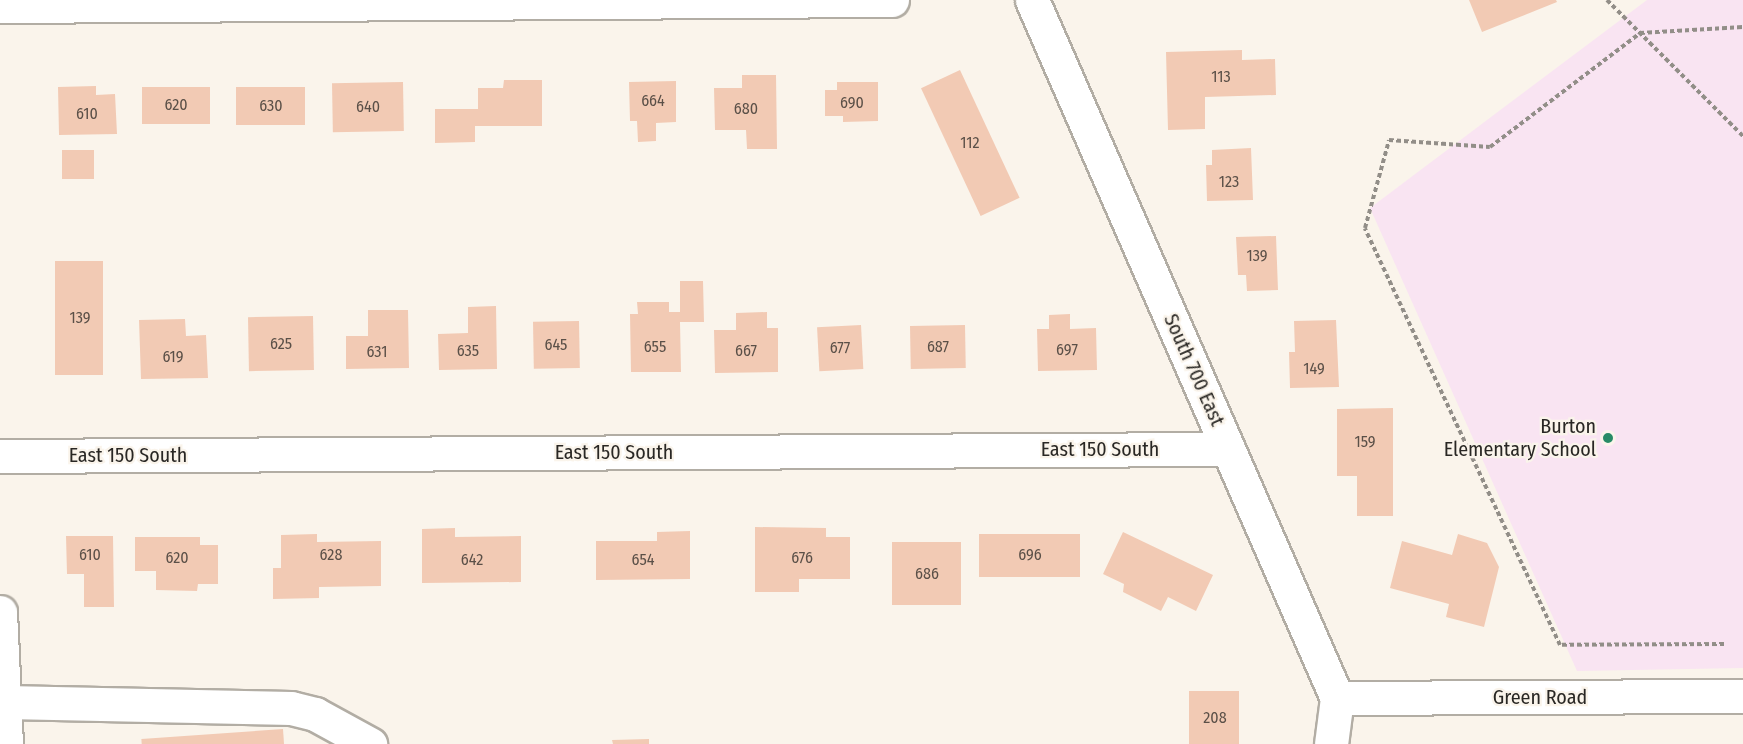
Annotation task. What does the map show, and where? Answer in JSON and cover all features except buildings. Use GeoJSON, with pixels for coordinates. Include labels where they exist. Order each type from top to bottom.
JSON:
{"type":"FeatureCollection","features":[{"type":"Feature","properties":{"kind":"street"},"geometry":{"type":"LineString","coordinates":[[0,6],[892,0]]}},
{"type":"Feature","properties":{"kind":"street","name":"South 700 East"},"geometry":{"type":"LineString","coordinates":[[1032,0],[1337,698]]}},
{"type":"Feature","properties":{"kind":"street","name":"East 150 South"},"geometry":{"type":"LineString","coordinates":[[0,456],[1228,448]]}},
{"type":"Feature","properties":{"kind":"street"},"geometry":{"type":"LineString","coordinates":[[0,612],[6,702],[6,744]]}},
{"type":"Feature","properties":{"kind":"street","name":"Green Road"},"geometry":{"type":"LineString","coordinates":[[1337,698],[1743,696]]}},
{"type":"Feature","properties":{"kind":"street"},"geometry":{"type":"LineString","coordinates":[[1331,744],[1337,698]]}},
{"type":"Feature","properties":{"kind":"street"},"geometry":{"type":"LineString","coordinates":[[6,702],[291,708],[315,714],[370,744]]}},
{"type":"Feature","properties":{"kind":"path"},"geometry":{"type":"LineString","coordinates":[[1607,0],[1743,136]]}},
{"type":"Feature","properties":{"kind":"path"},"geometry":{"type":"LineString","coordinates":[[1724,644],[1560,645],[1365,228],[1389,141],[1490,147],[1640,33],[1743,27]]}},
{"type":"Feature","properties":{"kind":"shaded area","name":"Burton Elementary School"},"geometry":{"type":"Polygon","coordinates":[[[1647,0],[1743,0],[1743,668],[1577,671],[1370,208],[1647,0]]]}},
{"type":"Feature","properties":{"kind":"place","name":"Burton Elementary School"},"geometry":{"type":"Point","coordinates":[1608,438]}}]}
